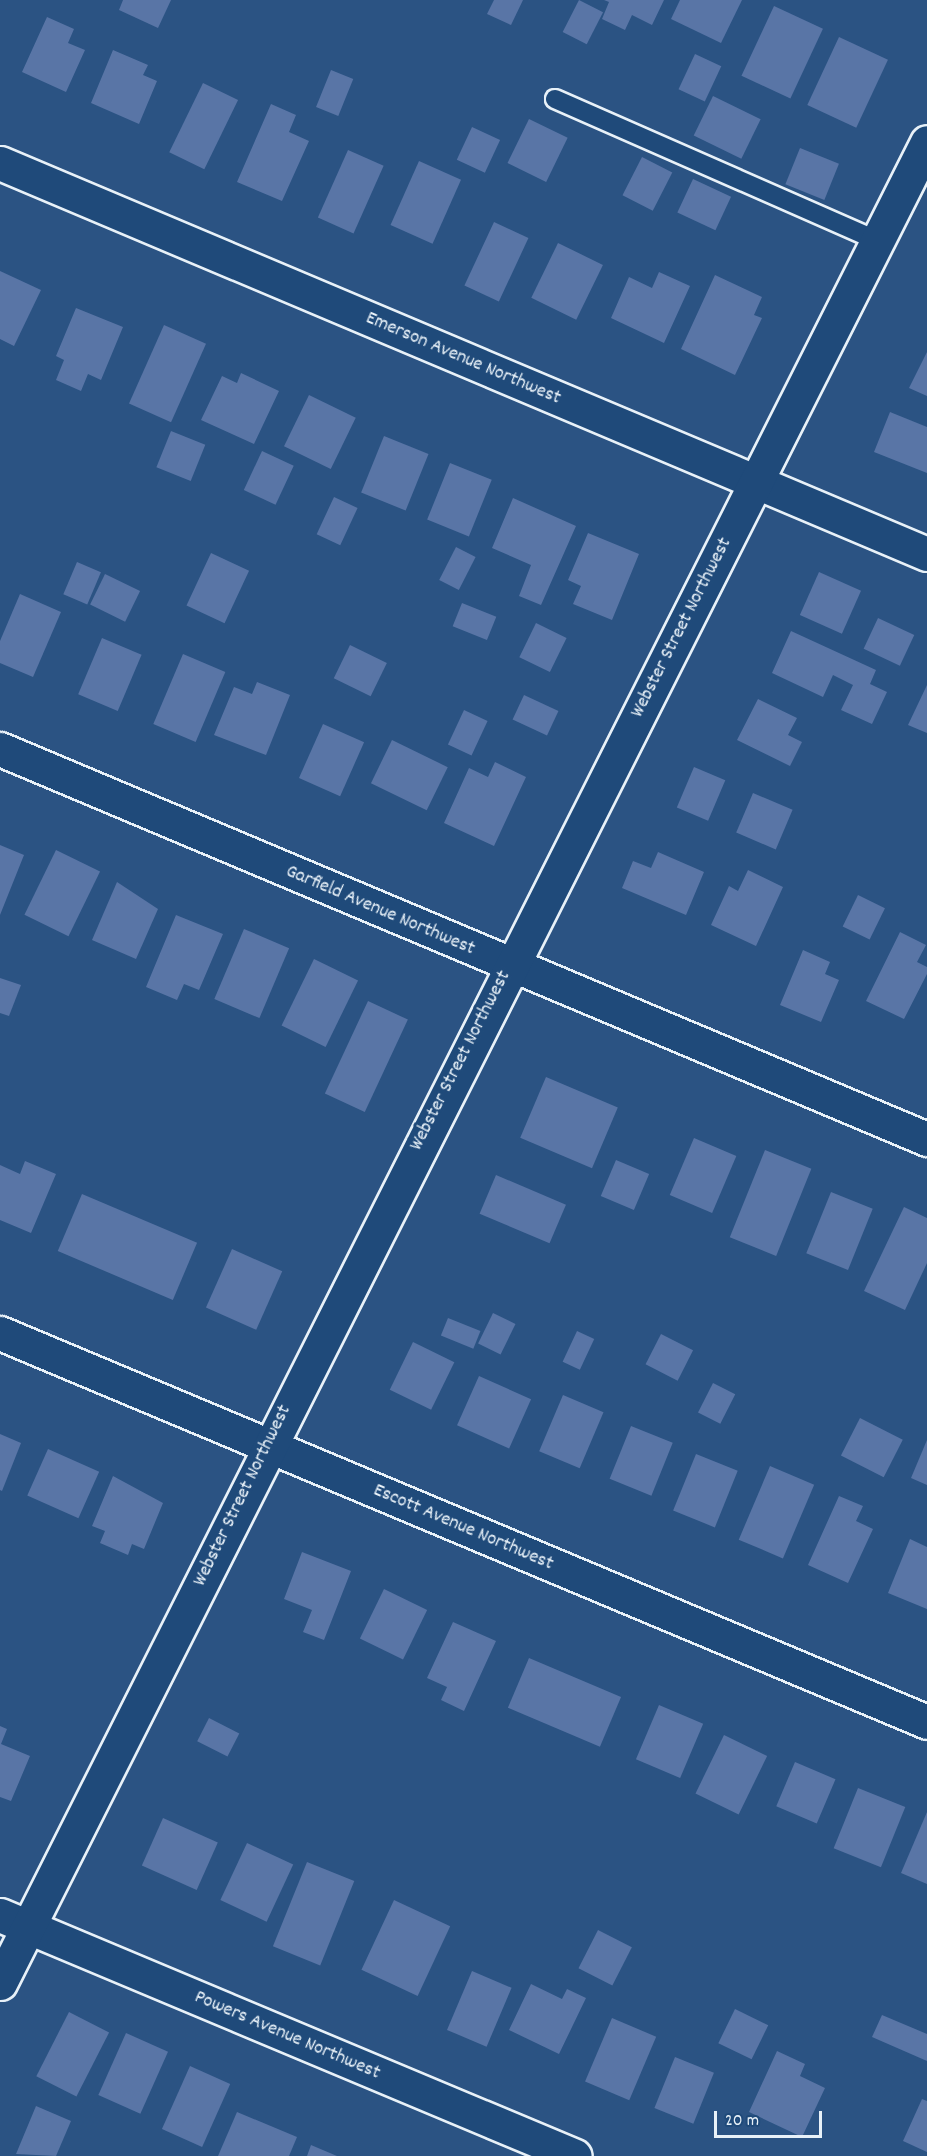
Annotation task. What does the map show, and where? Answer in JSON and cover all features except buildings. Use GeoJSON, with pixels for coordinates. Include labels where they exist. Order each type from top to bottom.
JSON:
{"type":"FeatureCollection","features":[{"type":"Feature","properties":{"kind":"street","name":"Webster Street Northwest"},"geometry":{"type":"LineString","coordinates":[[0,1983],[14,1921],[268,1446],[927,142]]}},
{"type":"Feature","properties":{"kind":"street","name":"Emerson Avenue Northwest"},"geometry":{"type":"LineString","coordinates":[[0,163],[927,554]]}},
{"type":"Feature","properties":{"kind":"street","name":"Garfield Avenue Northwest"},"geometry":{"type":"LineString","coordinates":[[0,750],[509,966],[927,1139]]}},
{"type":"Feature","properties":{"kind":"street","name":"Escott Avenue Northwest"},"geometry":{"type":"LineString","coordinates":[[0,1333],[927,1722]]}},
{"type":"Feature","properties":{"kind":"street","name":"Powers Avenue Northwest"},"geometry":{"type":"LineString","coordinates":[[14,1921],[575,2156]]}},
{"type":"Feature","properties":{"kind":"lane"},"geometry":{"type":"LineString","coordinates":[[555,99],[878,241]]}}]}
